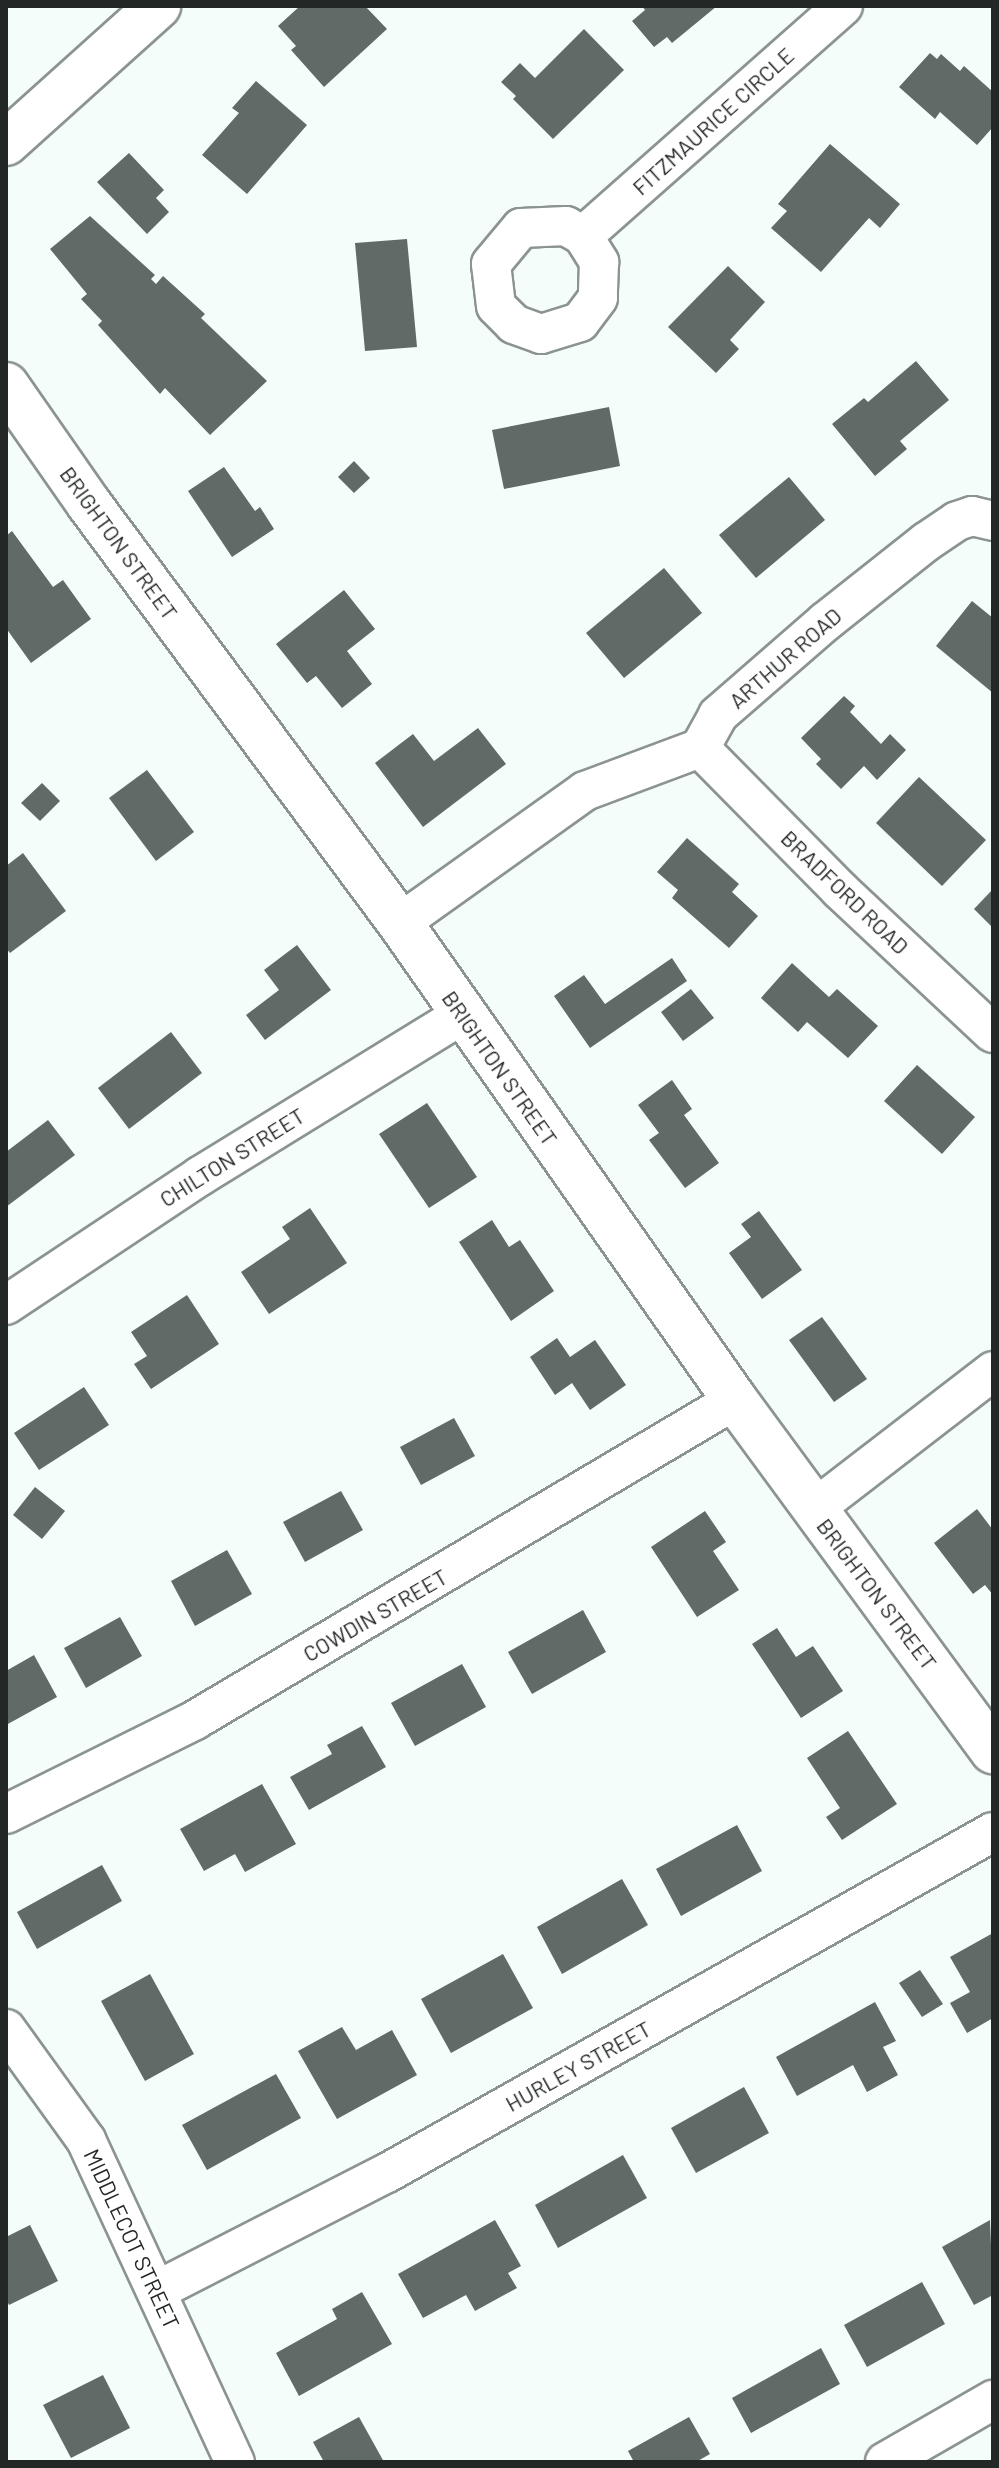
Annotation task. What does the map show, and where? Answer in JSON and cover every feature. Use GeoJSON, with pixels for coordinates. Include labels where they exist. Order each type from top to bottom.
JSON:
{"type":"FeatureCollection","features":[{"type":"Feature","properties":{"kind":"main road"},"geometry":{"type":"LineString","coordinates":[[6,143],[158,6]]}},
{"type":"Feature","properties":{"kind":"main road","name":"BRIGHTON STREET"},"geometry":{"type":"LineString","coordinates":[[6,385],[89,504],[400,923],[735,1400],[993,1751]]}},
{"type":"Feature","properties":{"kind":"street","name":"FITZMAURICE CIRCLE"},"geometry":{"type":"LineString","coordinates":[[583,236],[843,6]]}},
{"type":"Feature","properties":{"kind":"street","name":"ARTHUR ROAD"},"geometry":{"type":"LineString","coordinates":[[700,748],[718,715],[813,632],[957,521],[982,519]]}},
{"type":"Feature","properties":{"kind":"street"},"geometry":{"type":"LineString","coordinates":[[400,923],[585,791],[700,748]]}},
{"type":"Feature","properties":{"kind":"street","name":"BRADFORD ROAD"},"geometry":{"type":"LineString","coordinates":[[700,748],[840,890],[993,1033]]}},
{"type":"Feature","properties":{"kind":"street","name":"CHILTON STREET"},"geometry":{"type":"LineString","coordinates":[[6,1305],[200,1176],[462,1015]]}},
{"type":"Feature","properties":{"kind":"street"},"geometry":{"type":"LineString","coordinates":[[814,1509],[993,1371]]}},
{"type":"Feature","properties":{"kind":"street","name":"COWDIN STREET"},"geometry":{"type":"LineString","coordinates":[[6,1814],[195,1720],[735,1400]]}},
{"type":"Feature","properties":{"kind":"street","name":"HURLEY STREET"},"geometry":{"type":"LineString","coordinates":[[158,2290],[387,2173],[993,1832]]}},
{"type":"Feature","properties":{"kind":"street","name":"MIDDLECOT STREET"},"geometry":{"type":"LineString","coordinates":[[6,2029],[86,2140],[235,2462]]}},
{"type":"Feature","properties":{"kind":"street"},"geometry":{"type":"LineString","coordinates":[[885,2462],[993,2400]]}},
{"type":"Feature","properties":{"kind":"building"},"geometry":{"type":"Polygon","coordinates":[[[300,6],[365,6],[387,29],[324,87],[291,50],[296,46],[278,26],[300,6]]]}},
{"type":"Feature","properties":{"kind":"building"},"geometry":{"type":"Polygon","coordinates":[[[642,6],[717,6],[672,43],[667,37],[654,47],[632,21],[645,10],[642,6]]]}},
{"type":"Feature","properties":{"kind":"building"},"geometry":{"type":"Polygon","coordinates":[[[584,29],[624,70],[553,139],[513,99],[516,96],[501,82],[520,63],[535,78],[584,29]]]}},
{"type":"Feature","properties":{"kind":"building"},"geometry":{"type":"Polygon","coordinates":[[[930,53],[937,59],[941,54],[960,71],[964,66],[993,92],[993,127],[977,145],[940,112],[935,119],[899,87],[930,53]]]}},
{"type":"Feature","properties":{"kind":"building"},"geometry":{"type":"Polygon","coordinates":[[[256,81],[307,125],[247,194],[202,155],[239,113],[232,108],[256,81]]]}},
{"type":"Feature","properties":{"kind":"building"},"geometry":{"type":"Polygon","coordinates":[[[830,144],[900,204],[880,228],[869,218],[821,272],[771,228],[787,211],[778,204],[830,144]]]}},
{"type":"Feature","properties":{"kind":"building"},"geometry":{"type":"Polygon","coordinates":[[[129,153],[164,190],[156,198],[169,212],[147,234],[97,182],[129,153]]]}},
{"type":"Feature","properties":{"kind":"building"},"geometry":{"type":"Polygon","coordinates":[[[90,216],[155,275],[151,279],[156,284],[163,276],[205,314],[201,318],[267,381],[210,435],[165,388],[160,394],[98,325],[102,321],[81,299],[87,294],[50,249],[90,216]]]}},
{"type":"Feature","properties":{"kind":"building"},"geometry":{"type":"Polygon","coordinates":[[[407,239],[417,347],[365,351],[355,243],[407,239]]]}},
{"type":"Feature","properties":{"kind":"building"},"geometry":{"type":"Polygon","coordinates":[[[728,266],[765,302],[730,340],[739,349],[716,373],[668,327],[728,266]]]}},
{"type":"Feature","properties":{"kind":"building"},"geometry":{"type":"Polygon","coordinates":[[[916,361],[949,400],[900,441],[907,449],[875,476],[832,424],[864,398],[868,402],[916,361]]]}},
{"type":"Feature","properties":{"kind":"building"},"geometry":{"type":"Polygon","coordinates":[[[609,407],[620,466],[504,489],[492,430],[609,407]]]}},
{"type":"Feature","properties":{"kind":"building"},"geometry":{"type":"Polygon","coordinates":[[[354,461],[370,478],[354,493],[338,477],[354,461]]]}},
{"type":"Feature","properties":{"kind":"building"},"geometry":{"type":"Polygon","coordinates":[[[224,467],[255,511],[260,507],[274,529],[232,557],[188,491],[224,467]]]}},
{"type":"Feature","properties":{"kind":"building"},"geometry":{"type":"Polygon","coordinates":[[[789,477],[825,520],[756,578],[719,535],[789,477]]]}},
{"type":"Feature","properties":{"kind":"building"},"geometry":{"type":"Polygon","coordinates":[[[12,531],[53,587],[63,580],[91,619],[31,663],[6,628],[6,536],[12,531]]]}},
{"type":"Feature","properties":{"kind":"building"},"geometry":{"type":"Polygon","coordinates":[[[664,568],[702,613],[624,678],[586,633],[664,568]]]}},
{"type":"Feature","properties":{"kind":"building"},"geometry":{"type":"Polygon","coordinates":[[[344,590],[375,629],[347,651],[372,684],[342,708],[316,676],[307,683],[276,644],[344,590]]]}},
{"type":"Feature","properties":{"kind":"building"},"geometry":{"type":"Polygon","coordinates":[[[972,601],[993,618],[993,693],[936,646],[972,601]]]}},
{"type":"Feature","properties":{"kind":"building"},"geometry":{"type":"Polygon","coordinates":[[[844,696],[855,706],[850,712],[881,744],[890,734],[906,750],[877,780],[864,766],[841,789],[816,764],[821,759],[801,738],[844,696]]]}},
{"type":"Feature","properties":{"kind":"building"},"geometry":{"type":"Polygon","coordinates":[[[478,728],[506,764],[423,827],[375,763],[413,734],[434,761],[478,728]]]}},
{"type":"Feature","properties":{"kind":"building"},"geometry":{"type":"Polygon","coordinates":[[[147,770],[194,832],[156,861],[109,798],[147,770]]]}},
{"type":"Feature","properties":{"kind":"building"},"geometry":{"type":"Polygon","coordinates":[[[919,777],[986,840],[942,886],[876,823],[919,777]]]}},
{"type":"Feature","properties":{"kind":"building"},"geometry":{"type":"Polygon","coordinates":[[[42,783],[60,801],[40,821],[21,803],[42,783]]]}},
{"type":"Feature","properties":{"kind":"building"},"geometry":{"type":"Polygon","coordinates":[[[687,838],[739,884],[732,892],[758,916],[729,948],[672,898],[678,890],[657,872],[687,838]]]}},
{"type":"Feature","properties":{"kind":"building"},"geometry":{"type":"Polygon","coordinates":[[[23,853],[66,911],[10,953],[6,948],[6,866],[23,853]]]}},
{"type":"Feature","properties":{"kind":"building"},"geometry":{"type":"Polygon","coordinates":[[[993,889],[993,928],[974,909],[993,889]]]}},
{"type":"Feature","properties":{"kind":"building"},"geometry":{"type":"Polygon","coordinates":[[[297,945],[331,990],[265,1040],[246,1015],[279,990],[264,970],[297,945]]]}},
{"type":"Feature","properties":{"kind":"building"},"geometry":{"type":"Polygon","coordinates":[[[672,958],[687,981],[590,1048],[554,996],[584,975],[605,1004],[672,958]]]}},
{"type":"Feature","properties":{"kind":"building"},"geometry":{"type":"Polygon","coordinates":[[[792,963],[829,997],[837,989],[878,1026],[848,1058],[807,1022],[798,1032],[761,998],[792,963]]]}},
{"type":"Feature","properties":{"kind":"building"},"geometry":{"type":"Polygon","coordinates":[[[691,989],[714,1018],[683,1041],[661,1012],[691,989]]]}},
{"type":"Feature","properties":{"kind":"building"},"geometry":{"type":"Polygon","coordinates":[[[171,1032],[202,1073],[129,1129],[98,1088],[171,1032]]]}},
{"type":"Feature","properties":{"kind":"building"},"geometry":{"type":"Polygon","coordinates":[[[917,1065],[975,1117],[942,1154],[884,1101],[917,1065]]]}},
{"type":"Feature","properties":{"kind":"building"},"geometry":{"type":"Polygon","coordinates":[[[672,1080],[692,1109],[684,1115],[719,1163],[685,1188],[649,1140],[659,1133],[638,1105],[672,1080]]]}},
{"type":"Feature","properties":{"kind":"building"},"geometry":{"type":"Polygon","coordinates":[[[427,1103],[477,1177],[429,1208],[379,1134],[427,1103]]]}},
{"type":"Feature","properties":{"kind":"building"},"geometry":{"type":"Polygon","coordinates":[[[48,1120],[75,1155],[6,1207],[6,1152],[48,1120]]]}},
{"type":"Feature","properties":{"kind":"building"},"geometry":{"type":"Polygon","coordinates":[[[310,1208],[347,1263],[269,1314],[241,1272],[290,1239],[282,1227],[310,1208]]]}},
{"type":"Feature","properties":{"kind":"building"},"geometry":{"type":"Polygon","coordinates":[[[759,1211],[802,1270],[762,1299],[729,1253],[751,1237],[741,1224],[759,1211]]]}},
{"type":"Feature","properties":{"kind":"building"},"geometry":{"type":"Polygon","coordinates":[[[492,1220],[509,1247],[520,1240],[554,1291],[511,1321],[459,1242],[492,1220]]]}},
{"type":"Feature","properties":{"kind":"building"},"geometry":{"type":"Polygon","coordinates":[[[187,1295],[219,1344],[151,1389],[134,1364],[147,1356],[131,1332],[187,1295]]]}},
{"type":"Feature","properties":{"kind":"building"},"geometry":{"type":"Polygon","coordinates":[[[822,1317],[867,1379],[834,1402],[789,1340],[822,1317]]]}},
{"type":"Feature","properties":{"kind":"building"},"geometry":{"type":"Polygon","coordinates":[[[557,1338],[570,1357],[595,1340],[626,1385],[590,1410],[572,1383],[555,1395],[530,1357],[557,1338]]]}},
{"type":"Feature","properties":{"kind":"building"},"geometry":{"type":"Polygon","coordinates":[[[84,1387],[109,1425],[39,1470],[14,1433],[84,1387]]]}},
{"type":"Feature","properties":{"kind":"building"},"geometry":{"type":"Polygon","coordinates":[[[454,1418],[475,1456],[421,1485],[400,1447],[454,1418]]]}},
{"type":"Feature","properties":{"kind":"building"},"geometry":{"type":"Polygon","coordinates":[[[35,1487],[65,1511],[42,1539],[13,1515],[35,1487]]]}},
{"type":"Feature","properties":{"kind":"building"},"geometry":{"type":"Polygon","coordinates":[[[341,1491],[363,1530],[305,1562],[283,1522],[341,1491]]]}},
{"type":"Feature","properties":{"kind":"building"},"geometry":{"type":"Polygon","coordinates":[[[977,1509],[993,1530],[993,1595],[985,1585],[973,1594],[934,1543],[977,1509]]]}},
{"type":"Feature","properties":{"kind":"building"},"geometry":{"type":"Polygon","coordinates":[[[705,1511],[726,1542],[713,1551],[739,1590],[697,1617],[651,1547],[705,1511]]]}},
{"type":"Feature","properties":{"kind":"building"},"geometry":{"type":"Polygon","coordinates":[[[227,1550],[252,1594],[195,1626],[171,1581],[227,1550]]]}},
{"type":"Feature","properties":{"kind":"building"},"geometry":{"type":"Polygon","coordinates":[[[583,1610],[606,1652],[532,1694],[508,1652],[583,1610]]]}},
{"type":"Feature","properties":{"kind":"building"},"geometry":{"type":"Polygon","coordinates":[[[120,1617],[142,1656],[86,1688],[64,1648],[120,1617]]]}},
{"type":"Feature","properties":{"kind":"building"},"geometry":{"type":"Polygon","coordinates":[[[777,1628],[796,1657],[813,1646],[843,1691],[801,1718],[752,1644],[777,1628]]]}},
{"type":"Feature","properties":{"kind":"building"},"geometry":{"type":"Polygon","coordinates":[[[34,1655],[57,1697],[6,1725],[6,1671],[34,1655]]]}},
{"type":"Feature","properties":{"kind":"building"},"geometry":{"type":"Polygon","coordinates":[[[462,1664],[486,1707],[415,1746],[391,1703],[462,1664]]]}},
{"type":"Feature","properties":{"kind":"building"},"geometry":{"type":"Polygon","coordinates":[[[362,1726],[386,1767],[309,1810],[290,1777],[332,1754],[327,1745],[362,1726]]]}},
{"type":"Feature","properties":{"kind":"building"},"geometry":{"type":"Polygon","coordinates":[[[848,1731],[897,1804],[842,1840],[826,1817],[840,1808],[807,1758],[848,1731]]]}},
{"type":"Feature","properties":{"kind":"building"},"geometry":{"type":"Polygon","coordinates":[[[262,1784],[296,1844],[245,1872],[235,1854],[204,1871],[180,1829],[262,1784]]]}},
{"type":"Feature","properties":{"kind":"building"},"geometry":{"type":"Polygon","coordinates":[[[737,1825],[762,1871],[681,1916],[656,1869],[737,1825]]]}},
{"type":"Feature","properties":{"kind":"building"},"geometry":{"type":"Polygon","coordinates":[[[102,1865],[122,1901],[37,1949],[17,1912],[102,1865]]]}},
{"type":"Feature","properties":{"kind":"building"},"geometry":{"type":"Polygon","coordinates":[[[622,1879],[648,1925],[562,1974],[537,1927],[622,1879]]]}},
{"type":"Feature","properties":{"kind":"building"},"geometry":{"type":"Polygon","coordinates":[[[993,1933],[993,2018],[967,2033],[950,2003],[970,1992],[950,1957],[993,1933]]]}},
{"type":"Feature","properties":{"kind":"building"},"geometry":{"type":"Polygon","coordinates":[[[503,1954],[533,2008],[451,2053],[421,1999],[503,1954]]]}},
{"type":"Feature","properties":{"kind":"building"},"geometry":{"type":"Polygon","coordinates":[[[920,1970],[943,2004],[922,2017],[899,1983],[920,1970]]]}},
{"type":"Feature","properties":{"kind":"building"},"geometry":{"type":"Polygon","coordinates":[[[150,1974],[194,2054],[145,2081],[101,2001],[150,1974]]]}},
{"type":"Feature","properties":{"kind":"building"},"geometry":{"type":"Polygon","coordinates":[[[875,2002],[896,2041],[883,2047],[898,2075],[867,2092],[853,2065],[797,2096],[776,2057],[875,2002]]]}},
{"type":"Feature","properties":{"kind":"building"},"geometry":{"type":"Polygon","coordinates":[[[342,2027],[356,2050],[392,2030],[417,2075],[337,2119],[298,2051],[342,2027]]]}},
{"type":"Feature","properties":{"kind":"building"},"geometry":{"type":"Polygon","coordinates":[[[276,2074],[301,2118],[207,2170],[182,2125],[276,2074]]]}},
{"type":"Feature","properties":{"kind":"building"},"geometry":{"type":"Polygon","coordinates":[[[744,2087],[769,2133],[696,2173],[671,2128],[744,2087]]]}},
{"type":"Feature","properties":{"kind":"building"},"geometry":{"type":"Polygon","coordinates":[[[623,2155],[647,2198],[558,2248],[535,2205],[623,2155]]]}},
{"type":"Feature","properties":{"kind":"building"},"geometry":{"type":"Polygon","coordinates":[[[495,2220],[521,2266],[508,2273],[517,2288],[475,2311],[466,2295],[423,2318],[398,2274],[495,2220]]]}},
{"type":"Feature","properties":{"kind":"building"},"geometry":{"type":"Polygon","coordinates":[[[990,2220],[993,2295],[974,2305],[942,2247],[990,2220]]]}},
{"type":"Feature","properties":{"kind":"building"},"geometry":{"type":"Polygon","coordinates":[[[30,2225],[58,2281],[9,2305],[6,2299],[6,2237],[30,2225]]]}},
{"type":"Feature","properties":{"kind":"building"},"geometry":{"type":"Polygon","coordinates":[[[922,2282],[945,2324],[867,2367],[844,2325],[922,2282]]]}},
{"type":"Feature","properties":{"kind":"building"},"geometry":{"type":"Polygon","coordinates":[[[362,2292],[392,2344],[299,2396],[276,2353],[337,2319],[332,2309],[362,2292]]]}},
{"type":"Feature","properties":{"kind":"building"},"geometry":{"type":"Polygon","coordinates":[[[821,2348],[840,2384],[751,2433],[732,2398],[821,2348]]]}},
{"type":"Feature","properties":{"kind":"building"},"geometry":{"type":"Polygon","coordinates":[[[103,2375],[130,2428],[71,2458],[43,2405],[103,2375]]]}},
{"type":"Feature","properties":{"kind":"building"},"geometry":{"type":"Polygon","coordinates":[[[359,2417],[384,2462],[324,2462],[313,2442],[359,2417]]]}},
{"type":"Feature","properties":{"kind":"building"},"geometry":{"type":"Polygon","coordinates":[[[689,2417],[710,2454],[696,2462],[634,2462],[628,2451],[689,2417]]]}}]}
